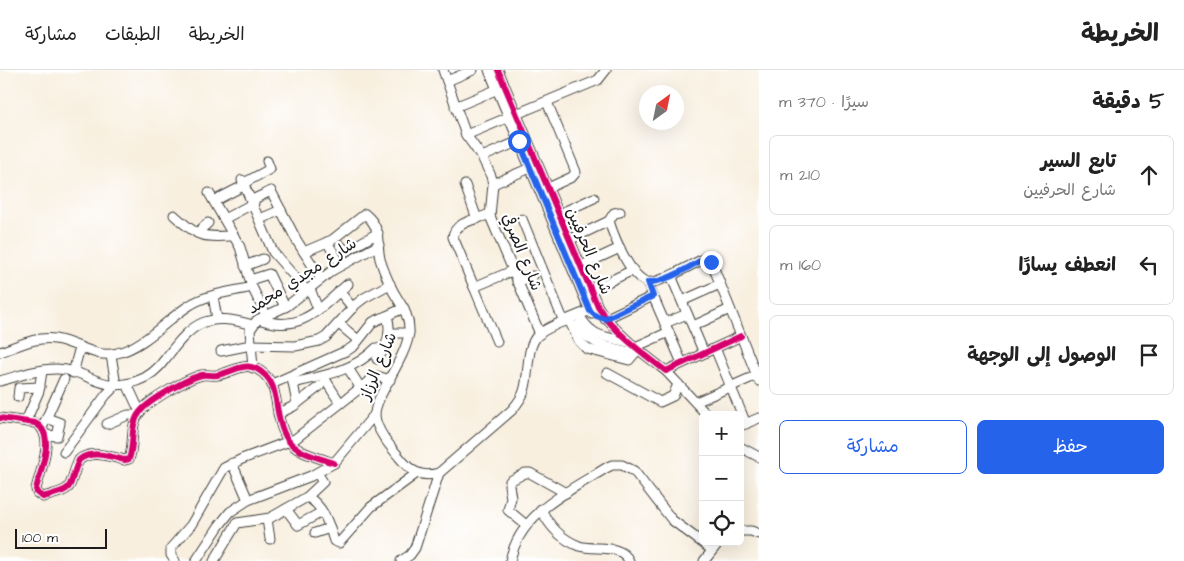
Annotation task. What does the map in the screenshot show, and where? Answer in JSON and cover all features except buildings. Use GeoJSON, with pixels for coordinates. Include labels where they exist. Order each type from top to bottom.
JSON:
{"type":"FeatureCollection","features":[{"type":"Feature","properties":{"kind":"street","name":"شارع الصرفي"},"geometry":{"type":"LineString","coordinates":[[443,70],[466,135],[488,168],[493,184],[490,214],[512,271],[540,334]]}},
{"type":"Feature","properties":{"kind":"street"},"geometry":{"type":"LineString","coordinates":[[447,80],[473,70]]}},
{"type":"Feature","properties":{"kind":"street","name":"شارع الحرفيين"},"geometry":{"type":"LineString","coordinates":[[489,70],[548,188],[581,266],[590,290],[594,309]]}},
{"type":"Feature","properties":{"kind":"street","name":"شارع الحرفيين"},"geometry":{"type":"LineString","coordinates":[[498,70],[519,141],[594,309],[633,348],[666,371],[704,411]]}},
{"type":"Feature","properties":{"kind":"street"},"geometry":{"type":"LineString","coordinates":[[466,135],[598,80],[606,70]]}},
{"type":"Feature","properties":{"kind":"street"},"geometry":{"type":"LineString","coordinates":[[455,107],[498,89]]}},
{"type":"Feature","properties":{"kind":"street"},"geometry":{"type":"LineString","coordinates":[[547,102],[576,172],[572,177],[548,188]]}},
{"type":"Feature","properties":{"kind":"street"},"geometry":{"type":"LineString","coordinates":[[482,157],[519,141]]}},
{"type":"Feature","properties":{"kind":"street"},"geometry":{"type":"LineString","coordinates":[[259,320],[251,283],[240,247],[212,197],[270,169],[267,161]]}},
{"type":"Feature","properties":{"kind":"street"},"geometry":{"type":"LineString","coordinates":[[493,184],[530,168]]}},
{"type":"Feature","properties":{"kind":"street"},"geometry":{"type":"LineString","coordinates":[[244,182],[273,252],[308,290],[318,309]]}},
{"type":"Feature","properties":{"kind":"street"},"geometry":{"type":"LineString","coordinates":[[465,185],[477,219]]}},
{"type":"Feature","properties":{"kind":"street"},"geometry":{"type":"LineString","coordinates":[[224,219],[270,191],[321,279]]}},
{"type":"Feature","properties":{"kind":"street"},"geometry":{"type":"LineString","coordinates":[[559,214],[594,198]]}},
{"type":"Feature","properties":{"kind":"street"},"geometry":{"type":"LineString","coordinates":[[260,219],[281,210]]}},
{"type":"Feature","properties":{"kind":"street"},"geometry":{"type":"LineString","coordinates":[[570,240],[609,221],[614,213],[620,212]]}},
{"type":"Feature","properties":{"kind":"street","name":"شارع الرزاز"},"geometry":{"type":"LineString","coordinates":[[327,242],[350,227],[365,214],[375,225],[378,233],[380,258],[390,284],[407,313],[409,333],[398,365],[378,403],[375,414],[388,443],[409,469],[417,473]]}},
{"type":"Feature","properties":{"kind":"street"},"geometry":{"type":"LineString","coordinates":[[490,214],[459,226],[453,237],[497,342]]}},
{"type":"Feature","properties":{"kind":"street"},"geometry":{"type":"LineString","coordinates":[[174,215],[197,233],[206,237],[234,236]]}},
{"type":"Feature","properties":{"kind":"street"},"geometry":{"type":"LineString","coordinates":[[522,219],[572,319],[579,341],[587,349],[629,360],[633,348],[687,314]]}},
{"type":"Feature","properties":{"kind":"street"},"geometry":{"type":"LineString","coordinates":[[609,221],[620,248],[634,270],[648,282],[682,363]]}},
{"type":"Feature","properties":{"kind":"street"},"geometry":{"type":"LineString","coordinates":[[197,233],[208,223]]}},
{"type":"Feature","properties":{"kind":"street"},"geometry":{"type":"LineString","coordinates":[[340,245],[346,251],[378,233]]}},
{"type":"Feature","properties":{"kind":"street"},"geometry":{"type":"LineString","coordinates":[[304,252],[327,242],[341,265]]}},
{"type":"Feature","properties":{"kind":"street","name":"شارع مجدي محمد"},"geometry":{"type":"LineString","coordinates":[[253,368],[250,330],[259,320],[285,307],[341,265],[379,245]]}},
{"type":"Feature","properties":{"kind":"street"},"geometry":{"type":"LineString","coordinates":[[581,266],[620,248]]}},
{"type":"Feature","properties":{"kind":"street"},"geometry":{"type":"LineString","coordinates":[[648,282],[654,282],[674,274],[709,256],[758,378],[696,402]]}},
{"type":"Feature","properties":{"kind":"street"},"geometry":{"type":"LineString","coordinates":[[245,266],[264,259]]}},
{"type":"Feature","properties":{"kind":"street"},"geometry":{"type":"LineString","coordinates":[[590,290],[634,270]]}},
{"type":"Feature","properties":{"kind":"street"},"geometry":{"type":"LineString","coordinates":[[474,287],[512,271]]}},
{"type":"Feature","properties":{"kind":"street"},"geometry":{"type":"LineString","coordinates":[[0,352],[46,338],[57,339],[100,354],[111,355],[133,347],[192,304],[251,283],[269,274],[285,307]]}},
{"type":"Feature","properties":{"kind":"street"},"geometry":{"type":"LineString","coordinates":[[674,274],[673,280],[704,353]]}},
{"type":"Feature","properties":{"kind":"street"},"geometry":{"type":"LineString","coordinates":[[517,282],[533,276]]}},
{"type":"Feature","properties":{"kind":"street"},"geometry":{"type":"LineString","coordinates":[[0,381],[57,369],[101,383],[116,385],[138,381],[151,374],[196,324],[217,319],[259,320],[292,324],[299,322],[318,309],[348,284]]}},
{"type":"Feature","properties":{"kind":"street"},"geometry":{"type":"LineString","coordinates":[[221,351],[251,345],[296,346],[319,341],[326,337],[364,298],[390,284]]}},
{"type":"Feature","properties":{"kind":"street"},"geometry":{"type":"LineString","coordinates":[[682,300],[720,284]]}},
{"type":"Feature","properties":{"kind":"street"},"geometry":{"type":"LineString","coordinates":[[339,291],[353,308]]}},
{"type":"Feature","properties":{"kind":"street"},"geometry":{"type":"LineString","coordinates":[[213,296],[217,319]]}},
{"type":"Feature","properties":{"kind":"street"},"geometry":{"type":"LineString","coordinates":[[605,319],[653,296]]}},
{"type":"Feature","properties":{"kind":"street"},"geometry":{"type":"LineString","coordinates":[[292,379],[354,346],[373,322],[404,308]]}},
{"type":"Feature","properties":{"kind":"street"},"geometry":{"type":"LineString","coordinates":[[401,561],[413,557],[440,473],[516,405],[524,392],[534,341],[540,334],[594,309]]}},
{"type":"Feature","properties":{"kind":"street"},"geometry":{"type":"LineString","coordinates":[[693,326],[730,309]]}},
{"type":"Feature","properties":{"kind":"street"},"geometry":{"type":"LineString","coordinates":[[377,359],[383,351],[389,333],[386,316]]}},
{"type":"Feature","properties":{"kind":"street"},"geometry":{"type":"LineString","coordinates":[[572,319],[596,334],[633,348]]}},
{"type":"Feature","properties":{"kind":"street"},"geometry":{"type":"LineString","coordinates":[[339,324],[358,340],[367,357]]}},
{"type":"Feature","properties":{"kind":"street"},"geometry":{"type":"LineString","coordinates":[[389,333],[409,333]]}},
{"type":"Feature","properties":{"kind":"street"},"geometry":{"type":"LineString","coordinates":[[666,371],[741,336]]}},
{"type":"Feature","properties":{"kind":"street"},"geometry":{"type":"LineString","coordinates":[[73,373],[80,347]]}},
{"type":"Feature","properties":{"kind":"street"},"geometry":{"type":"LineString","coordinates":[[272,384],[292,379],[323,376],[348,368],[367,357],[376,348]]}},
{"type":"Feature","properties":{"kind":"street"},"geometry":{"type":"LineString","coordinates":[[715,348],[739,411]]}},
{"type":"Feature","properties":{"kind":"street"},"geometry":{"type":"LineString","coordinates":[[111,355],[116,385]]}},
{"type":"Feature","properties":{"kind":"street"},"geometry":{"type":"LineString","coordinates":[[64,379],[44,432],[44,452],[36,489],[37,494],[43,497],[66,490],[70,486],[77,465],[83,457],[100,455],[125,460],[129,459],[133,426],[139,413],[151,402],[191,378],[202,375],[216,375],[240,367],[253,368],[264,374],[272,384],[280,427],[290,442],[300,452],[334,463]]}},
{"type":"Feature","properties":{"kind":"street"},"geometry":{"type":"LineString","coordinates":[[348,368],[360,387]]}},
{"type":"Feature","properties":{"kind":"street"},"geometry":{"type":"LineString","coordinates":[[26,421],[40,387],[42,371]]}},
{"type":"Feature","properties":{"kind":"street"},"geometry":{"type":"LineString","coordinates":[[607,373],[660,402],[672,396],[678,384]]}},
{"type":"Feature","properties":{"kind":"street"},"geometry":{"type":"LineString","coordinates":[[323,376],[340,403]]}},
{"type":"Feature","properties":{"kind":"street"},"geometry":{"type":"LineString","coordinates":[[175,561],[171,555],[171,548],[191,525],[208,499],[221,472],[232,463],[290,442],[374,377],[390,380]]}},
{"type":"Feature","properties":{"kind":"street"},"geometry":{"type":"LineString","coordinates":[[292,379],[297,404]]}},
{"type":"Feature","properties":{"kind":"street"},"geometry":{"type":"LineString","coordinates":[[127,384],[139,413]]}},
{"type":"Feature","properties":{"kind":"street"},"geometry":{"type":"LineString","coordinates":[[64,452],[106,395],[116,385]]}},
{"type":"Feature","properties":{"kind":"street"},"geometry":{"type":"LineString","coordinates":[[278,414],[297,404],[320,386]]}},
{"type":"Feature","properties":{"kind":"street"},"geometry":{"type":"LineString","coordinates":[[18,397],[19,388],[40,387]]}},
{"type":"Feature","properties":{"kind":"street"},"geometry":{"type":"LineString","coordinates":[[107,424],[139,413]]}},
{"type":"Feature","properties":{"kind":"street"},"geometry":{"type":"LineString","coordinates":[[196,561],[224,518],[248,500],[317,473],[334,463],[375,414]]}},
{"type":"Feature","properties":{"kind":"street"},"geometry":{"type":"LineString","coordinates":[[0,418],[35,423],[44,432],[57,436],[60,423],[48,418]]}},
{"type":"Feature","properties":{"kind":"street"},"geometry":{"type":"LineString","coordinates":[[744,425],[759,418]]}},
{"type":"Feature","properties":{"kind":"street"},"geometry":{"type":"LineString","coordinates":[[744,449],[759,457]]}},
{"type":"Feature","properties":{"kind":"street"},"geometry":{"type":"LineString","coordinates":[[232,463],[248,500]]}},
{"type":"Feature","properties":{"kind":"street"},"geometry":{"type":"LineString","coordinates":[[510,561],[516,543],[526,525],[541,509],[612,465],[622,465],[634,471],[672,520],[712,550]]}},
{"type":"Feature","properties":{"kind":"street"},"geometry":{"type":"LineString","coordinates":[[214,561],[235,524],[267,519],[307,497],[323,482],[317,473]]}},
{"type":"Feature","properties":{"kind":"street"},"geometry":{"type":"LineString","coordinates":[[307,497],[322,512],[334,541],[339,543],[371,507],[417,473],[428,475],[440,473]]}},
{"type":"Feature","properties":{"kind":"street"},"geometry":{"type":"LineString","coordinates":[[526,525],[508,510],[511,496],[509,485],[512,479],[525,473],[530,473],[566,493]]}},
{"type":"Feature","properties":{"kind":"street"},"geometry":{"type":"LineString","coordinates":[[286,509],[298,526],[322,512]]}},
{"type":"Feature","properties":{"kind":"street"},"geometry":{"type":"LineString","coordinates":[[541,509],[552,528],[569,541],[589,548],[619,551],[626,555],[628,561]]}},
{"type":"Feature","properties":{"kind":"street"},"geometry":{"type":"LineString","coordinates":[[267,519],[270,539]]}},
{"type":"Feature","properties":{"kind":"street"},"geometry":{"type":"LineString","coordinates":[[315,533],[330,528]]}},
{"type":"Feature","properties":{"kind":"street"},"geometry":{"type":"LineString","coordinates":[[744,530],[759,534]]}},
{"type":"Feature","properties":{"kind":"street"},"geometry":{"type":"LineString","coordinates":[[704,561],[716,546]]}},
{"type":"Feature","properties":{"kind":"cycle path"},"geometry":{"type":"LineString","coordinates":[[498,70],[598,307],[612,325],[629,342],[666,371],[741,336]]}},
{"type":"Feature","properties":{"kind":"cycle path"},"geometry":{"type":"LineString","coordinates":[[0,418],[35,423],[42,428],[46,444],[36,489],[37,493],[43,497],[67,489],[70,486],[79,460],[84,457],[96,454],[125,460],[129,459],[134,423],[144,407],[159,396],[196,377],[217,375],[242,367],[253,367],[270,381],[286,437],[299,450],[334,463]]}},
{"type":"Feature","properties":{"kind":"route"},"geometry":{"type":"LineString","coordinates":[[519,141],[590,311],[599,318],[605,319],[653,296],[648,282],[654,282],[674,274],[709,256],[711,262]]}}]}
